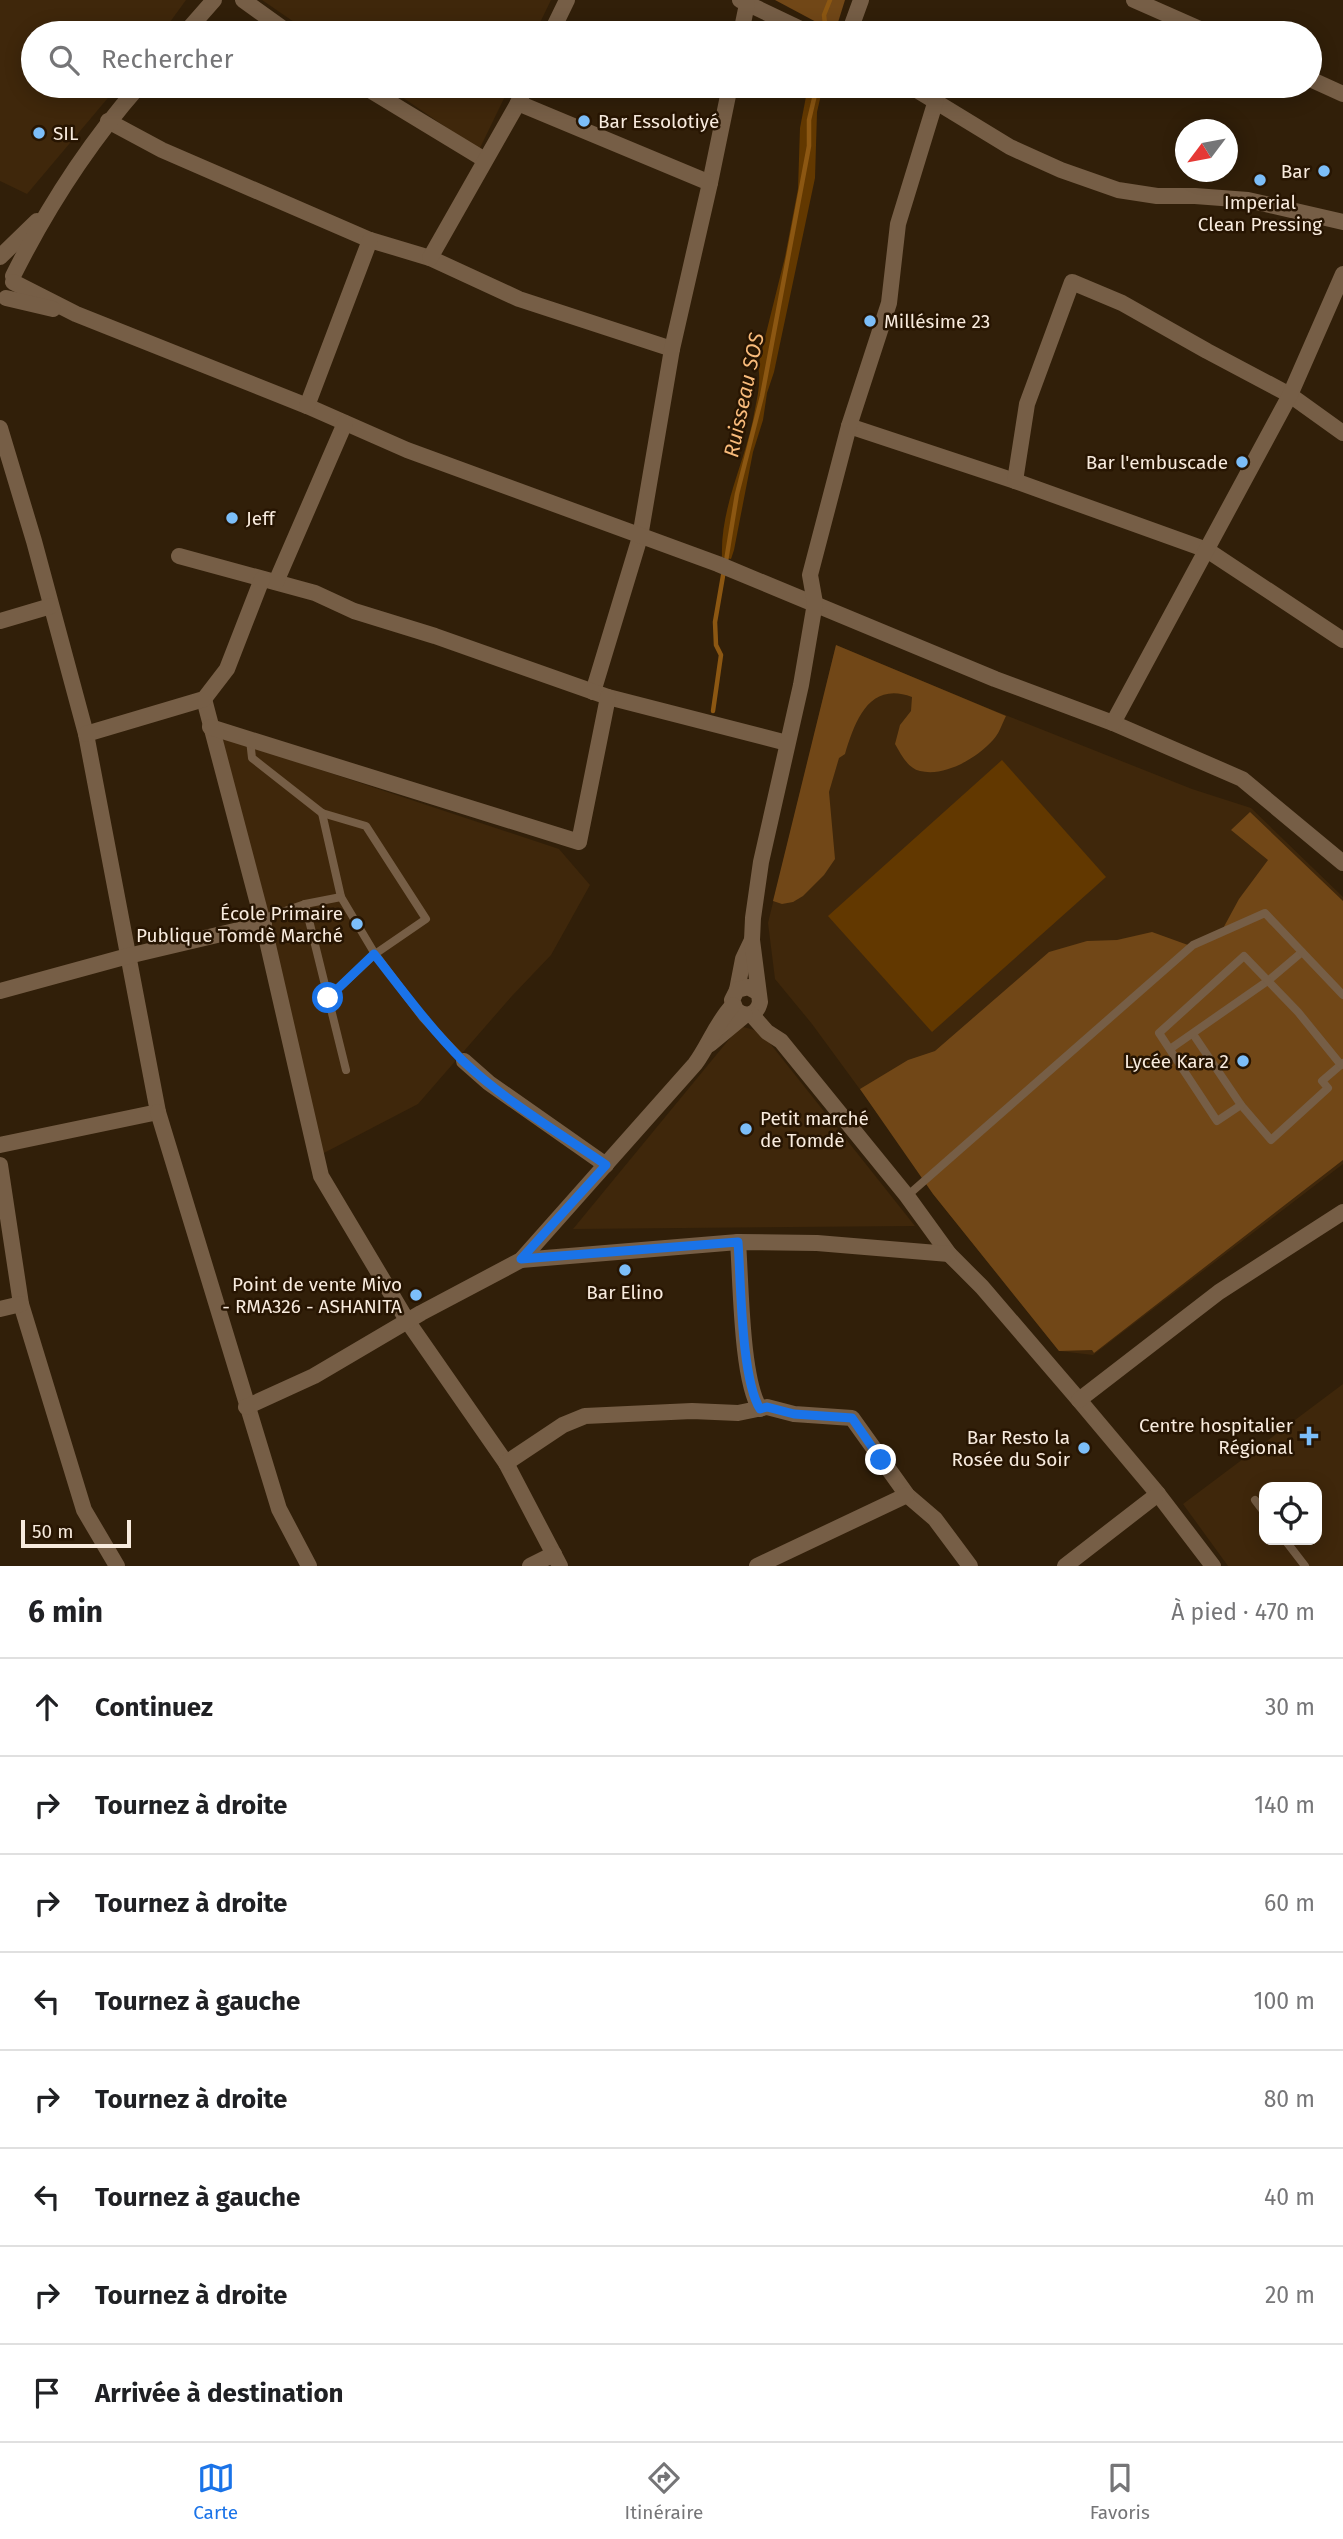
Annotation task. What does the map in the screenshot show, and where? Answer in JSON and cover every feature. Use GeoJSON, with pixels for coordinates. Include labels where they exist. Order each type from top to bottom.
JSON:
{"type":"FeatureCollection","features":[{"type":"Feature","properties":{"kind":"street"},"geometry":{"type":"LineString","coordinates":[[196,21],[214,0]]}},
{"type":"Feature","properties":{"kind":"street"},"geometry":{"type":"LineString","coordinates":[[243,0],[272,21]]}},
{"type":"Feature","properties":{"kind":"street"},"geometry":{"type":"LineString","coordinates":[[557,21],[567,0]]}},
{"type":"Feature","properties":{"kind":"street"},"geometry":{"type":"LineString","coordinates":[[853,21],[861,0]]}},
{"type":"Feature","properties":{"kind":"street"},"geometry":{"type":"LineString","coordinates":[[1134,0],[1182,21]]}},
{"type":"Feature","properties":{"kind":"street"},"geometry":{"type":"LineString","coordinates":[[742,21],[743,2],[783,21]]}},
{"type":"Feature","properties":{"kind":"street"},"geometry":{"type":"LineString","coordinates":[[1322,84],[1343,94]]}},
{"type":"Feature","properties":{"kind":"street"},"geometry":{"type":"LineString","coordinates":[[3,300],[11,293],[13,279],[51,207],[108,121],[128,98]]}},
{"type":"Feature","properties":{"kind":"street"},"geometry":{"type":"LineString","coordinates":[[383,98],[485,160]]}},
{"type":"Feature","properties":{"kind":"street"},"geometry":{"type":"LineString","coordinates":[[430,258],[520,98]]}},
{"type":"Feature","properties":{"kind":"street"},"geometry":{"type":"LineString","coordinates":[[210,727],[579,842],[600,695],[640,537],[672,349],[728,98]]}},
{"type":"Feature","properties":{"kind":"street"},"geometry":{"type":"LineString","coordinates":[[932,98],[1010,147],[1061,170],[1118,190],[1157,197],[1195,196],[1248,200],[1343,222]]}},
{"type":"Feature","properties":{"kind":"street"},"geometry":{"type":"LineString","coordinates":[[246,1407],[314,1376],[521,1259],[695,1064],[708,1046],[719,1020],[747,1003],[757,964],[752,940],[761,862],[801,685],[815,603],[810,575],[849,426],[889,303],[898,224],[936,100]]}},
{"type":"Feature","properties":{"kind":"street"},"geometry":{"type":"LineString","coordinates":[[518,103],[710,183]]}},
{"type":"Feature","properties":{"kind":"street"},"geometry":{"type":"LineString","coordinates":[[108,121],[162,150],[370,240],[430,258],[520,299],[672,349]]}},
{"type":"Feature","properties":{"kind":"street"},"geometry":{"type":"LineString","coordinates":[[51,207],[0,259],[9,267],[13,279],[76,314],[407,450],[718,564],[995,679],[1113,723],[1242,779],[1343,863]]}},
{"type":"Feature","properties":{"kind":"street"},"geometry":{"type":"LineString","coordinates":[[307,407],[370,240]]}},
{"type":"Feature","properties":{"kind":"street"},"geometry":{"type":"LineString","coordinates":[[1113,723],[1290,394],[1343,274]]}},
{"type":"Feature","properties":{"kind":"street"},"geometry":{"type":"LineString","coordinates":[[1015,481],[1027,404],[1072,282],[1122,303],[1290,394],[1343,433]]}},
{"type":"Feature","properties":{"kind":"street"},"geometry":{"type":"LineString","coordinates":[[3,300],[76,314]]}},
{"type":"Feature","properties":{"kind":"street"},"geometry":{"type":"LineString","coordinates":[[86,734],[204,699],[227,669],[345,423]]}},
{"type":"Feature","properties":{"kind":"street"},"geometry":{"type":"LineString","coordinates":[[849,426],[1015,481],[1207,551],[1343,640]]}},
{"type":"Feature","properties":{"kind":"street"},"geometry":{"type":"LineString","coordinates":[[0,428],[86,734],[158,1112],[279,1509],[309,1566]]}},
{"type":"Feature","properties":{"kind":"street"},"geometry":{"type":"LineString","coordinates":[[179,556],[315,593],[354,611],[435,636],[600,695],[787,743]]}},
{"type":"Feature","properties":{"kind":"street"},"geometry":{"type":"LineString","coordinates":[[0,621],[51,606]]}},
{"type":"Feature","properties":{"kind":"street"},"geometry":{"type":"LineString","coordinates":[[204,699],[263,921],[321,1176],[408,1322],[506,1463],[557,1560],[530,1566]]}},
{"type":"Feature","properties":{"kind":"street"},"geometry":{"type":"LineString","coordinates":[[0,991],[263,921]]}},
{"type":"Feature","properties":{"kind":"street"},"geometry":{"type":"LineString","coordinates":[[747,1003],[767,1032],[781,1041],[907,1196],[950,1254],[982,1287],[1079,1400],[1158,1494],[1213,1566]]}},
{"type":"Feature","properties":{"kind":"street"},"geometry":{"type":"LineString","coordinates":[[464,1061],[489,1083],[606,1165]]}},
{"type":"Feature","properties":{"kind":"street"},"geometry":{"type":"LineString","coordinates":[[0,1145],[158,1112]]}},
{"type":"Feature","properties":{"kind":"street"},"geometry":{"type":"LineString","coordinates":[[0,1165],[21,1304],[84,1510],[117,1566]]}},
{"type":"Feature","properties":{"kind":"street"},"geometry":{"type":"LineString","coordinates":[[1079,1400],[1219,1292],[1343,1212]]}},
{"type":"Feature","properties":{"kind":"street"},"geometry":{"type":"LineString","coordinates":[[521,1259],[738,1242],[817,1243],[950,1254]]}},
{"type":"Feature","properties":{"kind":"street"},"geometry":{"type":"LineString","coordinates":[[738,1242],[745,1348],[753,1398],[760,1409]]}},
{"type":"Feature","properties":{"kind":"street"},"geometry":{"type":"LineString","coordinates":[[0,1310],[21,1304]]}},
{"type":"Feature","properties":{"kind":"street"},"geometry":{"type":"LineString","coordinates":[[506,1463],[563,1425],[585,1416],[692,1411],[738,1413],[767,1407],[794,1414],[852,1418],[907,1495],[935,1519],[970,1566]]}},
{"type":"Feature","properties":{"kind":"street"},"geometry":{"type":"LineString","coordinates":[[1065,1566],[1158,1494]]}},
{"type":"Feature","properties":{"kind":"street"},"geometry":{"type":"LineString","coordinates":[[757,1566],[907,1495]]}},
{"type":"Feature","properties":{"kind":"lane"},"geometry":{"type":"LineString","coordinates":[[250,739],[252,758],[322,813],[366,826],[426,919],[374,954],[328,998]]}},
{"type":"Feature","properties":{"kind":"lane"},"geometry":{"type":"LineString","coordinates":[[322,813],[341,897],[374,954],[423,1018],[464,1061]]}},
{"type":"Feature","properties":{"kind":"lane"},"geometry":{"type":"LineString","coordinates":[[263,921],[305,904],[341,897]]}},
{"type":"Feature","properties":{"kind":"lane"},"geometry":{"type":"LineString","coordinates":[[305,904],[346,1069]]}},
{"type":"Feature","properties":{"kind":"lane"},"geometry":{"type":"LineString","coordinates":[[907,1196],[1193,945],[1265,913],[1343,995]]}},
{"type":"Feature","properties":{"kind":"lane"},"geometry":{"type":"LineString","coordinates":[[1170,1049],[1269,980],[1302,952]]}},
{"type":"Feature","properties":{"kind":"lane"},"geometry":{"type":"LineString","coordinates":[[1193,1034],[1241,1105],[1271,1140],[1328,1088],[1322,1082],[1342,1064],[1269,980],[1244,956],[1159,1033],[1217,1121],[1241,1105]]}},
{"type":"Feature","properties":{"kind":"lane"},"geometry":{"type":"LineString","coordinates":[[1255,1500],[1259,1505]]}},
{"type":"Feature","properties":{"kind":"lane"},"geometry":{"type":"LineString","coordinates":[[1289,1545],[1305,1566]]}},
{"type":"Feature","properties":{"kind":"shaded area","name":"SIL"},"geometry":{"type":"Polygon","coordinates":[[[0,0],[186,0],[171,21],[21,21],[21,98],[108,98],[27,194],[0,181],[0,0]]]}},
{"type":"Feature","properties":{"kind":"shaded area"},"geometry":{"type":"Polygon","coordinates":[[[262,0],[551,0],[541,21],[293,21],[262,0]]]}},
{"type":"Feature","properties":{"kind":"shaded area"},"geometry":{"type":"Polygon","coordinates":[[[775,0],[845,0],[838,21],[814,21],[775,0]]]}},
{"type":"Feature","properties":{"kind":"shaded area"},"geometry":{"type":"Polygon","coordinates":[[[403,98],[504,98],[479,150],[403,98]]]}},
{"type":"Feature","properties":{"kind":"shaded area"},"geometry":{"type":"Polygon","coordinates":[[[806,98],[820,98],[817,112],[815,178],[731,559],[722,557],[725,519],[751,428],[759,388],[758,366],[785,257],[798,189],[800,128],[806,98]]]}},
{"type":"Feature","properties":{"kind":"shaded area","name":"Lycée Kara 2"},"geometry":{"type":"Polygon","coordinates":[[[836,645],[1192,789],[1251,808],[1343,897],[1343,1164],[1093,1355],[1059,1351],[933,1194],[812,1024],[775,979],[768,923],[836,645]]]}},
{"type":"Feature","properties":{"kind":"shaded area"},"geometry":{"type":"Polygon","coordinates":[[[836,645],[1006,716],[995,738],[969,759],[950,769],[920,771],[908,764],[895,744],[900,725],[911,711],[912,697],[897,694],[875,699],[859,717],[845,754],[839,758],[829,792],[835,859],[824,875],[803,896],[782,904],[773,901],[836,645]]]}},
{"type":"Feature","properties":{"kind":"shaded area"},"geometry":{"type":"Polygon","coordinates":[[[222,737],[559,849],[590,885],[551,955],[418,1104],[322,1154],[222,737]]]}},
{"type":"Feature","properties":{"kind":"shaded area"},"geometry":{"type":"Polygon","coordinates":[[[1002,760],[1106,877],[932,1032],[828,916],[1002,760]]]}},
{"type":"Feature","properties":{"kind":"shaded area"},"geometry":{"type":"Polygon","coordinates":[[[1250,812],[1343,901],[1343,1160],[1094,1353],[1092,1350],[1059,1351],[933,1194],[860,1089],[908,1060],[935,1051],[1049,952],[1087,941],[1117,940],[1152,932],[1188,945],[1220,934],[1239,899],[1268,860],[1231,830],[1250,812]]]}},
{"type":"Feature","properties":{"kind":"shaded area","name":"Petit marché de Tomdè"},"geometry":{"type":"Polygon","coordinates":[[[740,1026],[761,1032],[915,1226],[573,1229],[740,1026]]]}},
{"type":"Feature","properties":{"kind":"shaded area","name":"Centre hospitalier Régional"},"geometry":{"type":"Polygon","coordinates":[[[1343,1384],[1343,1566],[1228,1566],[1183,1504],[1343,1384]]]}},
{"type":"Feature","properties":{"kind":"waterway","name":"Ruisseau SOS"},"geometry":{"type":"LineString","coordinates":[[825,21],[824,15],[830,0]]}},
{"type":"Feature","properties":{"kind":"waterway","name":"Ruisseau SOS"},"geometry":{"type":"LineString","coordinates":[[726,561],[737,494],[762,396],[809,146],[809,120],[814,98]]}},
{"type":"Feature","properties":{"kind":"waterway","name":"Ruisseau SOS"},"geometry":{"type":"LineString","coordinates":[[713,711],[721,655],[716,645],[715,622],[724,570]]}},
{"type":"Feature","properties":{"kind":"place","name":"Bar Essolotiyé"},"geometry":{"type":"Point","coordinates":[584,121]}},
{"type":"Feature","properties":{"kind":"place","name":"SIL"},"geometry":{"type":"Point","coordinates":[39,133]}},
{"type":"Feature","properties":{"kind":"place","name":"Bar"},"geometry":{"type":"Point","coordinates":[1324,171]}},
{"type":"Feature","properties":{"kind":"place","name":"Imperial Clean Pressing"},"geometry":{"type":"Point","coordinates":[1260,180]}},
{"type":"Feature","properties":{"kind":"place","name":"Millésime 23"},"geometry":{"type":"Point","coordinates":[870,321]}},
{"type":"Feature","properties":{"kind":"place","name":"Bar l'embuscade"},"geometry":{"type":"Point","coordinates":[1242,462]}},
{"type":"Feature","properties":{"kind":"place","name":"Jeff"},"geometry":{"type":"Point","coordinates":[232,518]}},
{"type":"Feature","properties":{"kind":"place","name":"École Primaire Publique Tomdè Marché"},"geometry":{"type":"Point","coordinates":[357,924]}},
{"type":"Feature","properties":{"kind":"place","name":"Lycée Kara 2"},"geometry":{"type":"Point","coordinates":[1243,1061]}},
{"type":"Feature","properties":{"kind":"place","name":"Petit marché de Tomdè"},"geometry":{"type":"Point","coordinates":[746,1129]}},
{"type":"Feature","properties":{"kind":"place","name":"Bar Elino"},"geometry":{"type":"Point","coordinates":[625,1270]}},
{"type":"Feature","properties":{"kind":"place","name":"Point de vente Mivo - RMA326 - ASHANITA"},"geometry":{"type":"Point","coordinates":[416,1295]}},
{"type":"Feature","properties":{"kind":"place","name":"Centre hospitalier Régional"},"geometry":{"type":"Point","coordinates":[1309,1436]}},
{"type":"Feature","properties":{"kind":"place","name":"Bar Resto la Rosée du Soir"},"geometry":{"type":"Point","coordinates":[1084,1448]}},
{"type":"Feature","properties":{"kind":"route"},"geometry":{"type":"LineString","coordinates":[[328,998],[374,954],[423,1018],[464,1061],[489,1083],[606,1165],[521,1259],[738,1242],[745,1348],[753,1398],[760,1409],[767,1407],[794,1414],[852,1418],[881,1460]]}}]}
